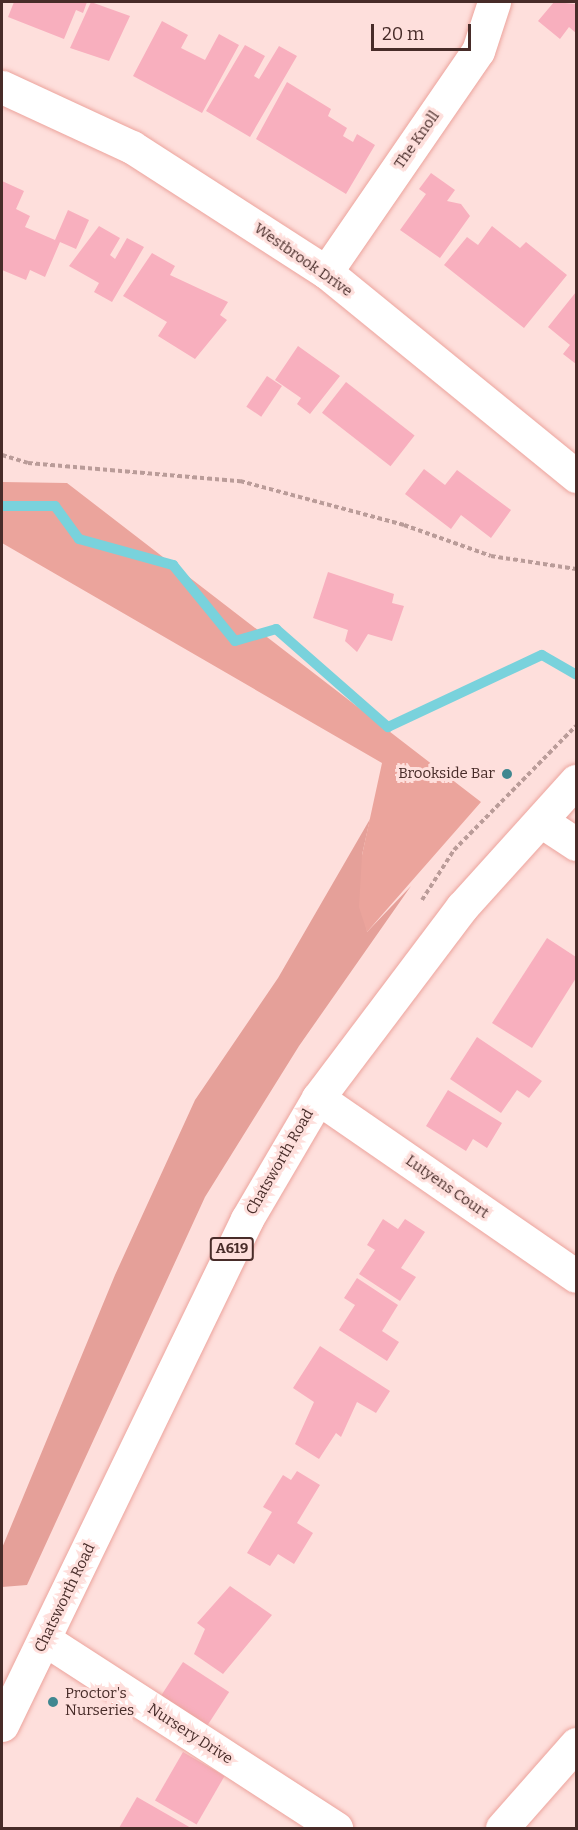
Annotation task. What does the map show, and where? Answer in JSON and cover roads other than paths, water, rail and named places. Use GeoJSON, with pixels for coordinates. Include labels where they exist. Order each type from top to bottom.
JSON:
{"type":"FeatureCollection","features":[{"type":"Feature","properties":{"kind":"main road","name":"The Knoll"},"geometry":{"type":"LineString","coordinates":[[326,272],[478,51],[494,2]]}},
{"type":"Feature","properties":{"kind":"main road","name":"Westbrook Drive"},"geometry":{"type":"LineString","coordinates":[[2,87],[132,147],[326,272],[576,476]]}},
{"type":"Feature","properties":{"kind":"main road","name":"Chatsworth Road"},"geometry":{"type":"LineString","coordinates":[[2,1725],[247,1219],[318,1098],[462,907],[576,781]]}},
{"type":"Feature","properties":{"kind":"main road"},"geometry":{"type":"LineString","coordinates":[[541,820],[576,844]]}},
{"type":"Feature","properties":{"kind":"main road","name":"Lutyens Court"},"geometry":{"type":"LineString","coordinates":[[318,1098],[576,1276]]}},
{"type":"Feature","properties":{"kind":"main road","name":"Nursery Drive"},"geometry":{"type":"LineString","coordinates":[[44,1639],[336,1828]]}},
{"type":"Feature","properties":{"kind":"main road"},"geometry":{"type":"LineString","coordinates":[[502,1828],[576,1744]]}},
{"type":"Feature","properties":{"kind":"waterway"},"geometry":{"type":"LineString","coordinates":[[2,506],[55,506],[79,539],[173,565],[235,641],[276,629],[388,727],[542,655],[576,675]]}},
{"type":"Feature","properties":{"kind":"place","name":"Brookside Bar"},"geometry":{"type":"Point","coordinates":[507,774]}},
{"type":"Feature","properties":{"kind":"place","name":"Proctor's Nurseries"},"geometry":{"type":"Point","coordinates":[53,1702]}}]}
